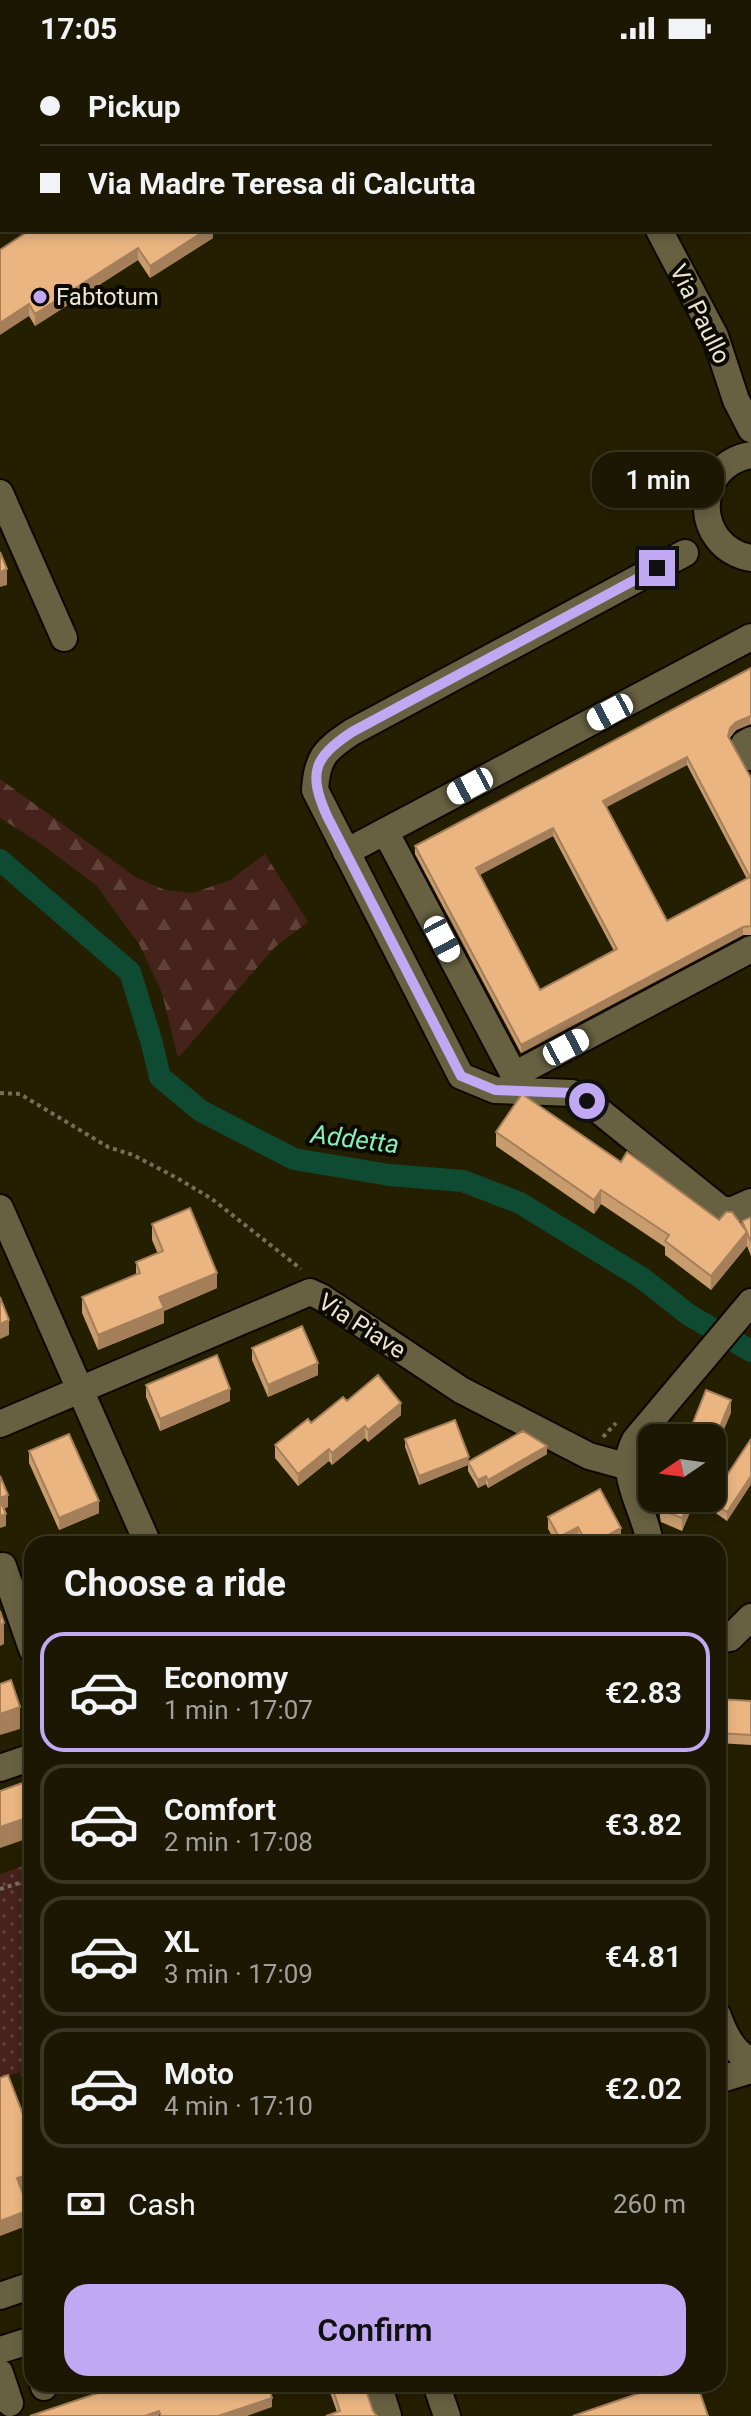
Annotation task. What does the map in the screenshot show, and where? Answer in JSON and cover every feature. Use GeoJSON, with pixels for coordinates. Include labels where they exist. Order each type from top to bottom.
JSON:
{"type":"FeatureCollection","features":[{"type":"Feature","properties":{"kind":"street","name":"Via Paullo"},"geometry":{"type":"LineString","coordinates":[[660,232],[715,336],[736,400],[751,429]]}},
{"type":"Feature","properties":{"kind":"street","name":"Via Paullo"},"geometry":{"type":"LineString","coordinates":[[708,521],[706,505],[716,475],[739,459],[736,400]]}},
{"type":"Feature","properties":{"kind":"street"},"geometry":{"type":"LineString","coordinates":[[0,493],[64,638]]}},
{"type":"Feature","properties":{"kind":"street"},"geometry":{"type":"LineString","coordinates":[[742,556],[715,536],[708,521],[685,553],[352,732],[328,748],[317,768],[315,790],[461,1076],[495,1090],[572,1093],[587,1101],[722,1210],[733,1210],[751,1202]]}},
{"type":"Feature","properties":{"kind":"street"},"geometry":{"type":"LineString","coordinates":[[685,553],[742,556]]}},
{"type":"Feature","properties":{"kind":"street"},"geometry":{"type":"LineString","coordinates":[[346,852],[751,637]]}},
{"type":"Feature","properties":{"kind":"street"},"geometry":{"type":"LineString","coordinates":[[751,740],[744,744],[751,757]]}},
{"type":"Feature","properties":{"kind":"street"},"geometry":{"type":"LineString","coordinates":[[385,831],[514,1075],[751,949]]}},
{"type":"Feature","properties":{"kind":"street"},"geometry":{"type":"LineString","coordinates":[[0,1208],[145,1536]]}},
{"type":"Feature","properties":{"kind":"street","name":"Via Piave"},"geometry":{"type":"LineString","coordinates":[[0,1424],[310,1292],[461,1390],[589,1456],[629,1467]]}},
{"type":"Feature","properties":{"kind":"street"},"geometry":{"type":"LineString","coordinates":[[648,1536],[632,1485],[629,1451],[751,1302]]}},
{"type":"Feature","properties":{"kind":"street"},"geometry":{"type":"LineString","coordinates":[[3,1566],[22,1590]]}},
{"type":"Feature","properties":{"kind":"street"},"geometry":{"type":"LineString","coordinates":[[726,1639],[751,1617]]}},
{"type":"Feature","properties":{"kind":"street"},"geometry":{"type":"LineString","coordinates":[[0,1768],[24,1760]]}},
{"type":"Feature","properties":{"kind":"street"},"geometry":{"type":"LineString","coordinates":[[726,2032],[734,2047],[745,2059],[751,2060]]}},
{"type":"Feature","properties":{"kind":"street"},"geometry":{"type":"LineString","coordinates":[[726,2078],[751,2070]]}},
{"type":"Feature","properties":{"kind":"street"},"geometry":{"type":"LineString","coordinates":[[0,2296],[24,2288]]}},
{"type":"Feature","properties":{"kind":"street"},"geometry":{"type":"LineString","coordinates":[[0,2350],[24,2345]]}},
{"type":"Feature","properties":{"kind":"street"},"geometry":{"type":"LineString","coordinates":[[0,2373],[10,2403]]}},
{"type":"Feature","properties":{"kind":"street"},"geometry":{"type":"LineString","coordinates":[[380,2392],[388,2416]]}},
{"type":"Feature","properties":{"kind":"street"},"geometry":{"type":"LineString","coordinates":[[439,2392],[447,2416]]}},
{"type":"Feature","properties":{"kind":"path"},"geometry":{"type":"LineString","coordinates":[[0,1889],[24,1882]]}},
{"type":"Feature","properties":{"kind":"green space"},"geometry":{"type":"Polygon","coordinates":[[[0,779],[137,878],[165,890],[193,893],[230,880],[265,854],[308,922],[275,947],[178,1058],[162,993],[139,944],[96,885],[0,818],[0,779]]]}},
{"type":"Feature","properties":{"kind":"green space"},"geometry":{"type":"Polygon","coordinates":[[[24,1866],[24,2084],[20,2072],[0,2079],[0,1874],[24,1866]]]}},
{"type":"Feature","properties":{"kind":"building","name":"Fabtotum"},"geometry":{"type":"Polygon","coordinates":[[[27,232],[203,232],[150,266],[138,248],[35,314],[29,304],[0,323],[0,250],[27,232]]]}},
{"type":"Feature","properties":{"kind":"building"},"geometry":{"type":"Polygon","coordinates":[[[0,552],[7,569],[0,572],[0,552]]]}},
{"type":"Feature","properties":{"kind":"building"},"geometry":{"type":"Polygon","coordinates":[[[751,668],[751,716],[736,722],[728,736],[751,778],[751,926],[743,927],[521,1045],[415,846],[751,668]],[[687,757],[603,801],[667,921],[750,877],[687,757]],[[553,828],[476,868],[540,990],[617,949],[553,828]]]}},
{"type":"Feature","properties":{"kind":"building"},"geometry":{"type":"Polygon","coordinates":[[[522,1094],[621,1162],[627,1152],[719,1220],[726,1212],[732,1212],[747,1232],[711,1276],[665,1241],[669,1235],[601,1190],[594,1200],[496,1132],[522,1094]]]}},
{"type":"Feature","properties":{"kind":"building"},"geometry":{"type":"Polygon","coordinates":[[[190,1208],[217,1273],[159,1297],[164,1308],[98,1335],[82,1297],[140,1273],[136,1262],[163,1251],[152,1224],[190,1208]]]}},
{"type":"Feature","properties":{"kind":"building"},"geometry":{"type":"Polygon","coordinates":[[[751,1217],[751,1242],[742,1221],[751,1217]]]}},
{"type":"Feature","properties":{"kind":"building"},"geometry":{"type":"Polygon","coordinates":[[[0,1297],[9,1320],[0,1324],[0,1297]]]}},
{"type":"Feature","properties":{"kind":"building"},"geometry":{"type":"Polygon","coordinates":[[[302,1326],[318,1363],[268,1385],[252,1348],[302,1326]]]}},
{"type":"Feature","properties":{"kind":"building"},"geometry":{"type":"Polygon","coordinates":[[[217,1355],[230,1389],[160,1419],[146,1385],[217,1355]]]}},
{"type":"Feature","properties":{"kind":"building"},"geometry":{"type":"Polygon","coordinates":[[[378,1375],[401,1403],[368,1430],[365,1426],[332,1453],[329,1449],[298,1474],[275,1445],[308,1419],[311,1423],[343,1397],[347,1401],[378,1375]]]}},
{"type":"Feature","properties":{"kind":"building"},"geometry":{"type":"Polygon","coordinates":[[[706,1390],[731,1400],[721,1424],[693,1424],[706,1390]]]}},
{"type":"Feature","properties":{"kind":"building"},"geometry":{"type":"Polygon","coordinates":[[[455,1420],[469,1457],[419,1476],[405,1439],[455,1420]]]}},
{"type":"Feature","properties":{"kind":"building"},"geometry":{"type":"Polygon","coordinates":[[[523,1431],[547,1446],[488,1480],[486,1476],[478,1480],[468,1462],[523,1431]]]}},
{"type":"Feature","properties":{"kind":"building"},"geometry":{"type":"Polygon","coordinates":[[[69,1434],[99,1501],[59,1518],[29,1451],[69,1434]]]}},
{"type":"Feature","properties":{"kind":"building"},"geometry":{"type":"Polygon","coordinates":[[[751,1439],[751,1476],[727,1512],[726,1477],[751,1439]]]}},
{"type":"Feature","properties":{"kind":"building"},"geometry":{"type":"Polygon","coordinates":[[[0,1476],[8,1495],[0,1498],[0,1476]]]}},
{"type":"Feature","properties":{"kind":"building"},"geometry":{"type":"Polygon","coordinates":[[[600,1489],[621,1528],[606,1536],[583,1536],[578,1527],[558,1536],[548,1517],[600,1489]]]}},
{"type":"Feature","properties":{"kind":"building"},"geometry":{"type":"Polygon","coordinates":[[[0,1500],[6,1514],[0,1516],[0,1500]]]}},
{"type":"Feature","properties":{"kind":"building"},"geometry":{"type":"Polygon","coordinates":[[[666,1512],[685,1512],[682,1518],[666,1512]]]}},
{"type":"Feature","properties":{"kind":"building"},"geometry":{"type":"Polygon","coordinates":[[[11,1680],[20,1707],[0,1714],[0,1684],[11,1680]]]}},
{"type":"Feature","properties":{"kind":"building"},"geometry":{"type":"Polygon","coordinates":[[[726,1699],[751,1701],[751,1735],[726,1733],[726,1699]]]}},
{"type":"Feature","properties":{"kind":"building"},"geometry":{"type":"Polygon","coordinates":[[[24,1782],[24,1819],[0,1827],[0,1791],[24,1782]]]}},
{"type":"Feature","properties":{"kind":"building"},"geometry":{"type":"Polygon","coordinates":[[[8,2075],[24,2117],[24,2176],[17,2178],[24,2197],[24,2212],[0,2221],[0,2078],[8,2075]]]}},
{"type":"Feature","properties":{"kind":"building"},"geometry":{"type":"Polygon","coordinates":[[[101,2392],[270,2392],[272,2398],[218,2416],[161,2416],[159,2411],[145,2416],[30,2416],[101,2392]]]}},
{"type":"Feature","properties":{"kind":"building"},"geometry":{"type":"Polygon","coordinates":[[[334,2392],[367,2392],[377,2416],[326,2416],[340,2411],[334,2392]]]}},
{"type":"Feature","properties":{"kind":"building"},"geometry":{"type":"Polygon","coordinates":[[[643,2392],[700,2392],[708,2416],[573,2416],[643,2392]]]}},
{"type":"Feature","properties":{"kind":"waterway","name":"Addetta"},"geometry":{"type":"LineString","coordinates":[[0,860],[130,972],[160,1077],[201,1111],[294,1159],[389,1175],[463,1181],[520,1203],[642,1278],[689,1315],[751,1351]]}},
{"type":"Feature","properties":{"kind":"place","name":"Fabtotum"},"geometry":{"type":"Point","coordinates":[40,297]}},
{"type":"Feature","properties":{"kind":"route"},"geometry":{"type":"LineString","coordinates":[[587,1101],[572,1093],[495,1090],[461,1076],[327,816],[315,790],[317,768],[328,748],[352,732],[657,568]]}}]}
